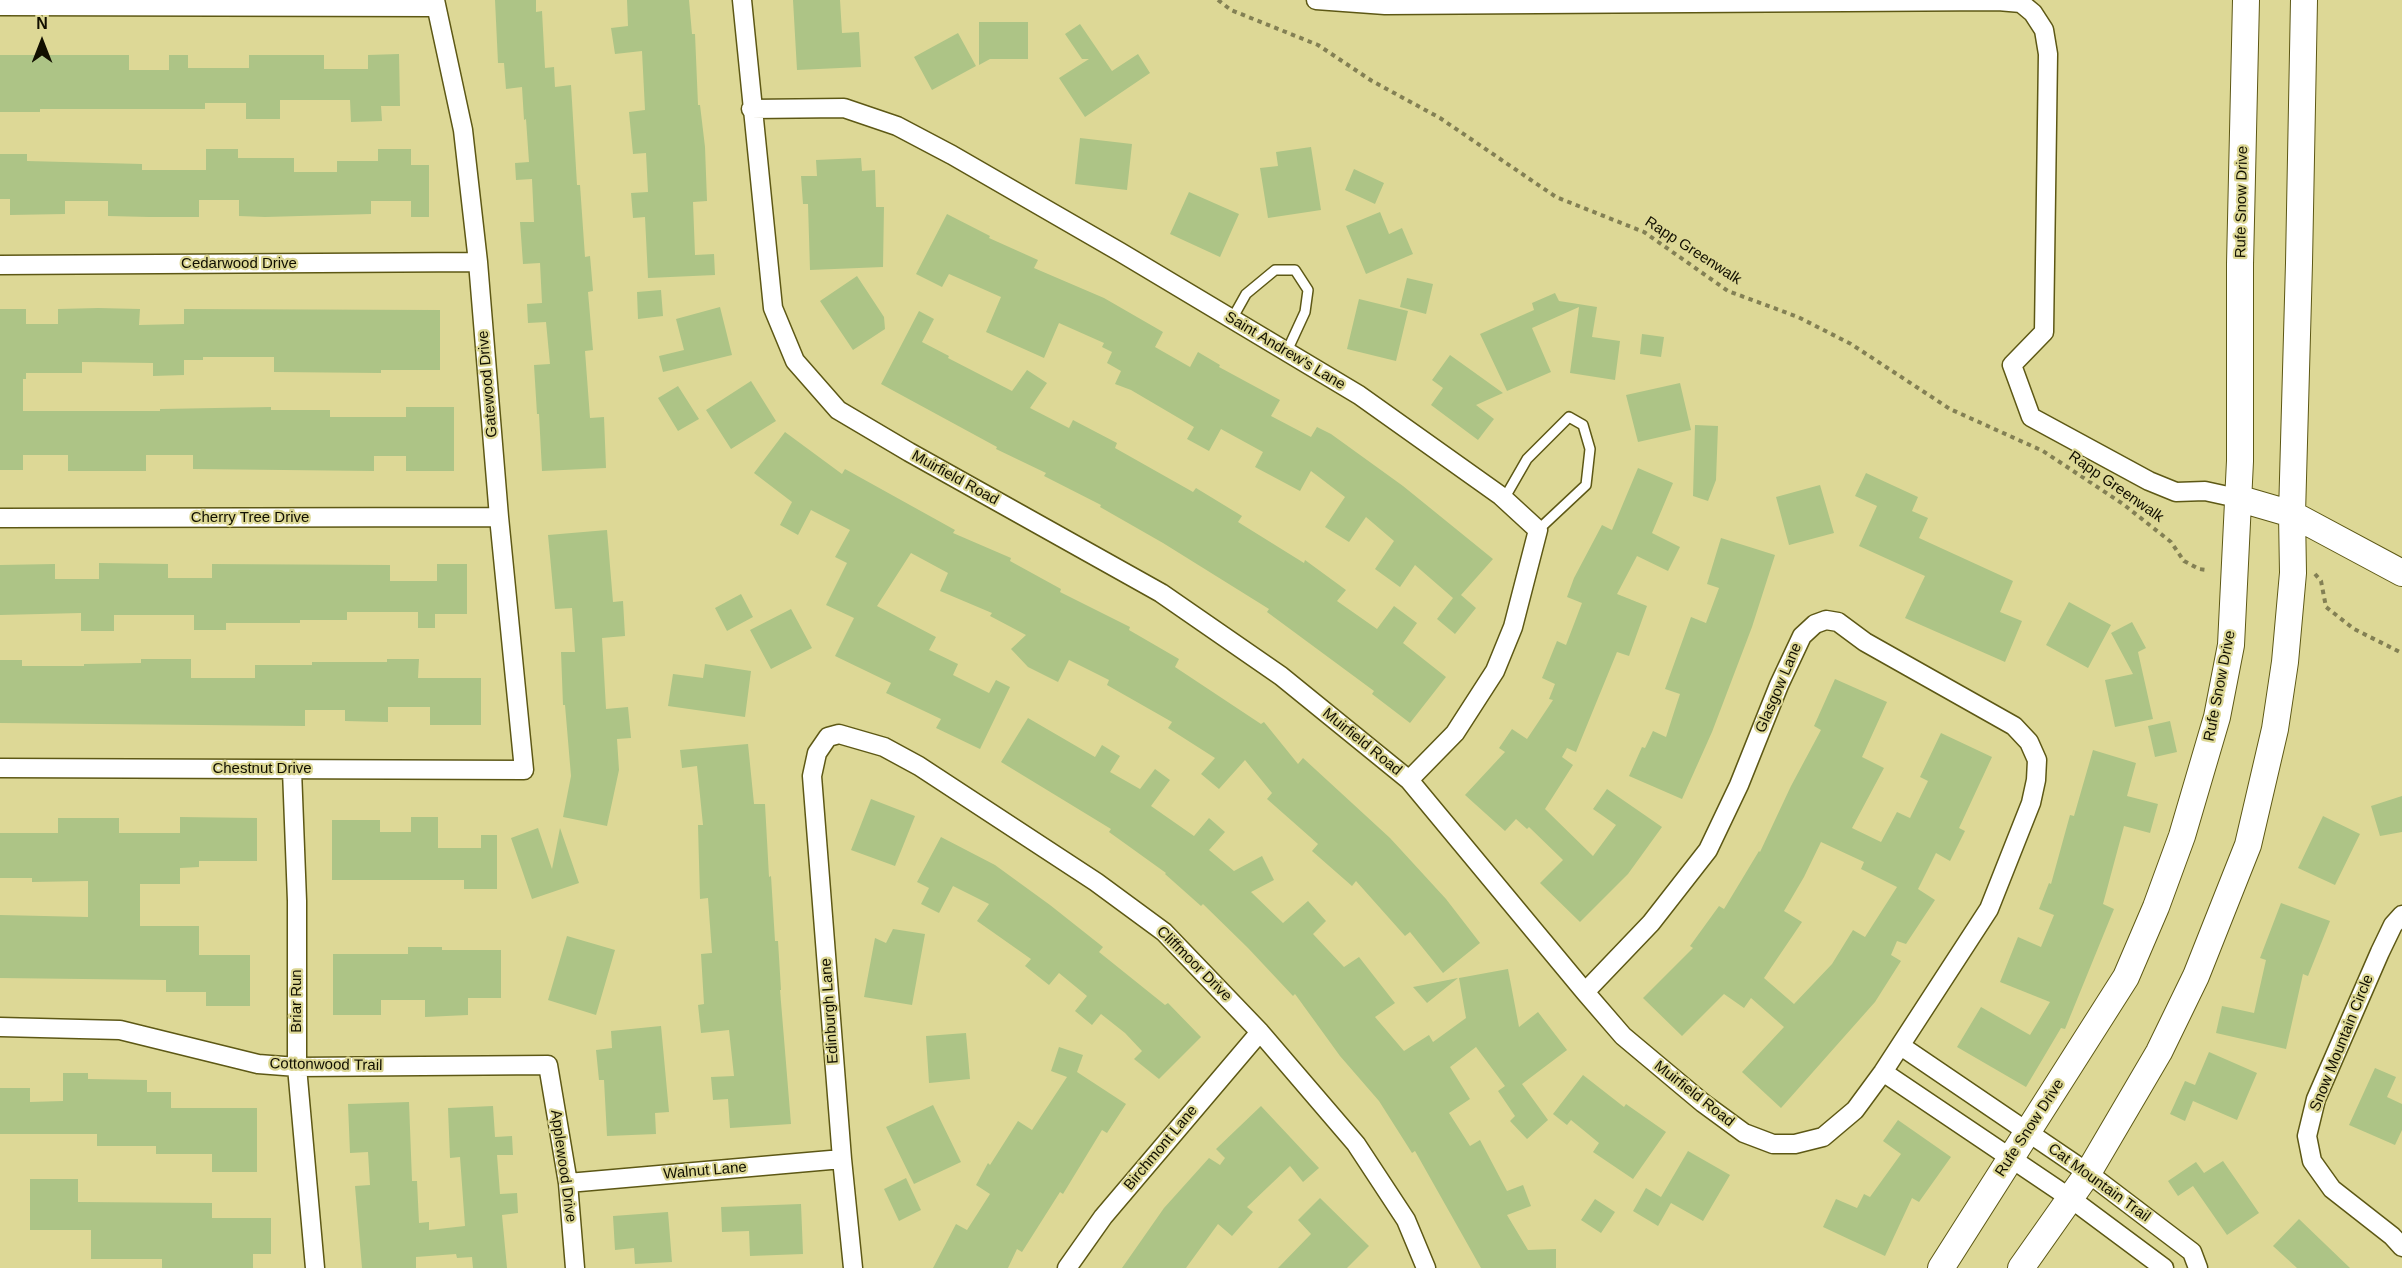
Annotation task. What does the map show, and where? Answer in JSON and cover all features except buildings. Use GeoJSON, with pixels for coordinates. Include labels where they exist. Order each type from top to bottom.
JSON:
{"type":"FeatureCollection","features":[{"type":"Feature","properties":{"kind":"main road","name":"Rufe Snow Drive"},"geometry":{"type":"LineString","coordinates":[[1941,1268],[2126,977],[2156,907],[2182,836],[2217,717],[2231,645],[2240,461],[2240,252],[2246,0]]}},
{"type":"Feature","properties":{"kind":"main road"},"geometry":{"type":"LineString","coordinates":[[2021,1268],[2088,1173],[2159,1052],[2196,976],[2248,845],[2276,729],[2285,662],[2292,573],[2304,0]]}},
{"type":"Feature","properties":{"kind":"main road"},"geometry":{"type":"LineString","coordinates":[[2237,498],[2292,514],[2402,573]]}},
{"type":"Feature","properties":{"kind":"street","name":"Muirfield Road"},"geometry":{"type":"LineString","coordinates":[[742,0],[751,109],[773,308],[795,361],[838,410],[1161,593],[1281,676],[1409,780],[1623,1036],[1703,1104],[1744,1133],[1773,1144],[1795,1144],[1823,1137],[1855,1110],[1901,1046],[1989,909],[2031,803],[2036,780]]}},
{"type":"Feature","properties":{"kind":"street"},"geometry":{"type":"LineString","coordinates":[[1316,0],[1385,5],[1986,1],[2021,3],[2033,13],[2044,30],[2048,54],[2044,332],[2012,365],[2031,417],[2149,481],[2176,492],[2205,491],[2237,498]]}},
{"type":"Feature","properties":{"kind":"street"},"geometry":{"type":"LineString","coordinates":[[0,6],[435,3]]}},
{"type":"Feature","properties":{"kind":"street","name":"Gatewood Drive"},"geometry":{"type":"LineString","coordinates":[[435,3],[464,130],[524,770]]}},
{"type":"Feature","properties":{"kind":"street","name":"Saint Andrew's Lane"},"geometry":{"type":"LineString","coordinates":[[751,109],[844,108],[897,126],[1002,183],[1359,394],[1504,499],[1538,530]]}},
{"type":"Feature","properties":{"kind":"street","name":"Cedarwood Drive"},"geometry":{"type":"LineString","coordinates":[[0,265],[478,262]]}},
{"type":"Feature","properties":{"kind":"street","name":"Cherry Tree Drive"},"geometry":{"type":"LineString","coordinates":[[0,518],[499,517]]}},
{"type":"Feature","properties":{"kind":"street"},"geometry":{"type":"LineString","coordinates":[[1409,780],[1455,733],[1495,671],[1513,627],[1538,530]]}},
{"type":"Feature","properties":{"kind":"street","name":"Glasgow Lane"},"geometry":{"type":"LineString","coordinates":[[1585,992],[1651,923],[1708,850],[1739,785],[1802,636],[1815,624],[1826,620],[1838,622],[1865,642],[2014,726],[2029,742],[2037,760],[2036,780]]}},
{"type":"Feature","properties":{"kind":"street","name":"Cliffmoor Drive"},"geometry":{"type":"LineString","coordinates":[[817,753],[828,737],[839,734],[884,747],[919,766],[1096,882],[1164,932],[1260,1032],[1356,1144],[1406,1220],[1426,1268]]}},
{"type":"Feature","properties":{"kind":"street","name":"Edinburgh Lane"},"geometry":{"type":"LineString","coordinates":[[817,753],[812,776],[842,1159],[853,1268]]}},
{"type":"Feature","properties":{"kind":"street","name":"Chestnut Drive"},"geometry":{"type":"LineString","coordinates":[[0,768],[524,770]]}},
{"type":"Feature","properties":{"kind":"street","name":"Briar Run"},"geometry":{"type":"LineString","coordinates":[[292,770],[297,901],[297,1066],[315,1268]]}},
{"type":"Feature","properties":{"kind":"street","name":"Snow Mountain Circle"},"geometry":{"type":"LineString","coordinates":[[2402,915],[2393,925],[2384,943],[2316,1099],[2307,1136],[2312,1161],[2332,1190],[2392,1236],[2402,1247]]}},
{"type":"Feature","properties":{"kind":"street","name":"Cottonwood Trail"},"geometry":{"type":"LineString","coordinates":[[0,1027],[120,1030],[258,1064],[297,1066],[548,1065]]}},
{"type":"Feature","properties":{"kind":"street","name":"Birchmont Lane"},"geometry":{"type":"LineString","coordinates":[[1067,1268],[1103,1216],[1260,1032]]}},
{"type":"Feature","properties":{"kind":"street","name":"Cat Mountain Trail"},"geometry":{"type":"LineString","coordinates":[[1901,1046],[2088,1173],[2192,1252],[2198,1268]]}},
{"type":"Feature","properties":{"kind":"street","name":"Applewood Drive"},"geometry":{"type":"LineString","coordinates":[[548,1065],[568,1183],[574,1268]]}},
{"type":"Feature","properties":{"kind":"street","name":"Cat Mountain Trail"},"geometry":{"type":"LineString","coordinates":[[1883,1072],[2070,1198],[2164,1268]]}},
{"type":"Feature","properties":{"kind":"street","name":"Walnut Lane"},"geometry":{"type":"LineString","coordinates":[[568,1183],[842,1159]]}},
{"type":"Feature","properties":{"kind":"lane"},"geometry":{"type":"LineString","coordinates":[[1232,318],[1246,294],[1275,270],[1295,270],[1308,290],[1305,312],[1287,351]]}},
{"type":"Feature","properties":{"kind":"lane"},"geometry":{"type":"LineString","coordinates":[[1504,499],[1527,459],[1569,417],[1583,425],[1590,449],[1586,485],[1538,530]]}},
{"type":"Feature","properties":{"kind":"path","name":"Rapp Greenwalk"},"geometry":{"type":"LineString","coordinates":[[1218,0],[1231,10],[1318,45],[1372,81],[1440,118],[1556,197],[1644,232],[1728,291],[1798,317],[1851,344],[1950,409],[2043,451],[2147,523],[2171,542],[2184,561],[2199,569],[2207,570]]}},
{"type":"Feature","properties":{"kind":"path"},"geometry":{"type":"LineString","coordinates":[[2314,573],[2320,580],[2326,607],[2354,629],[2402,653]]}}]}
